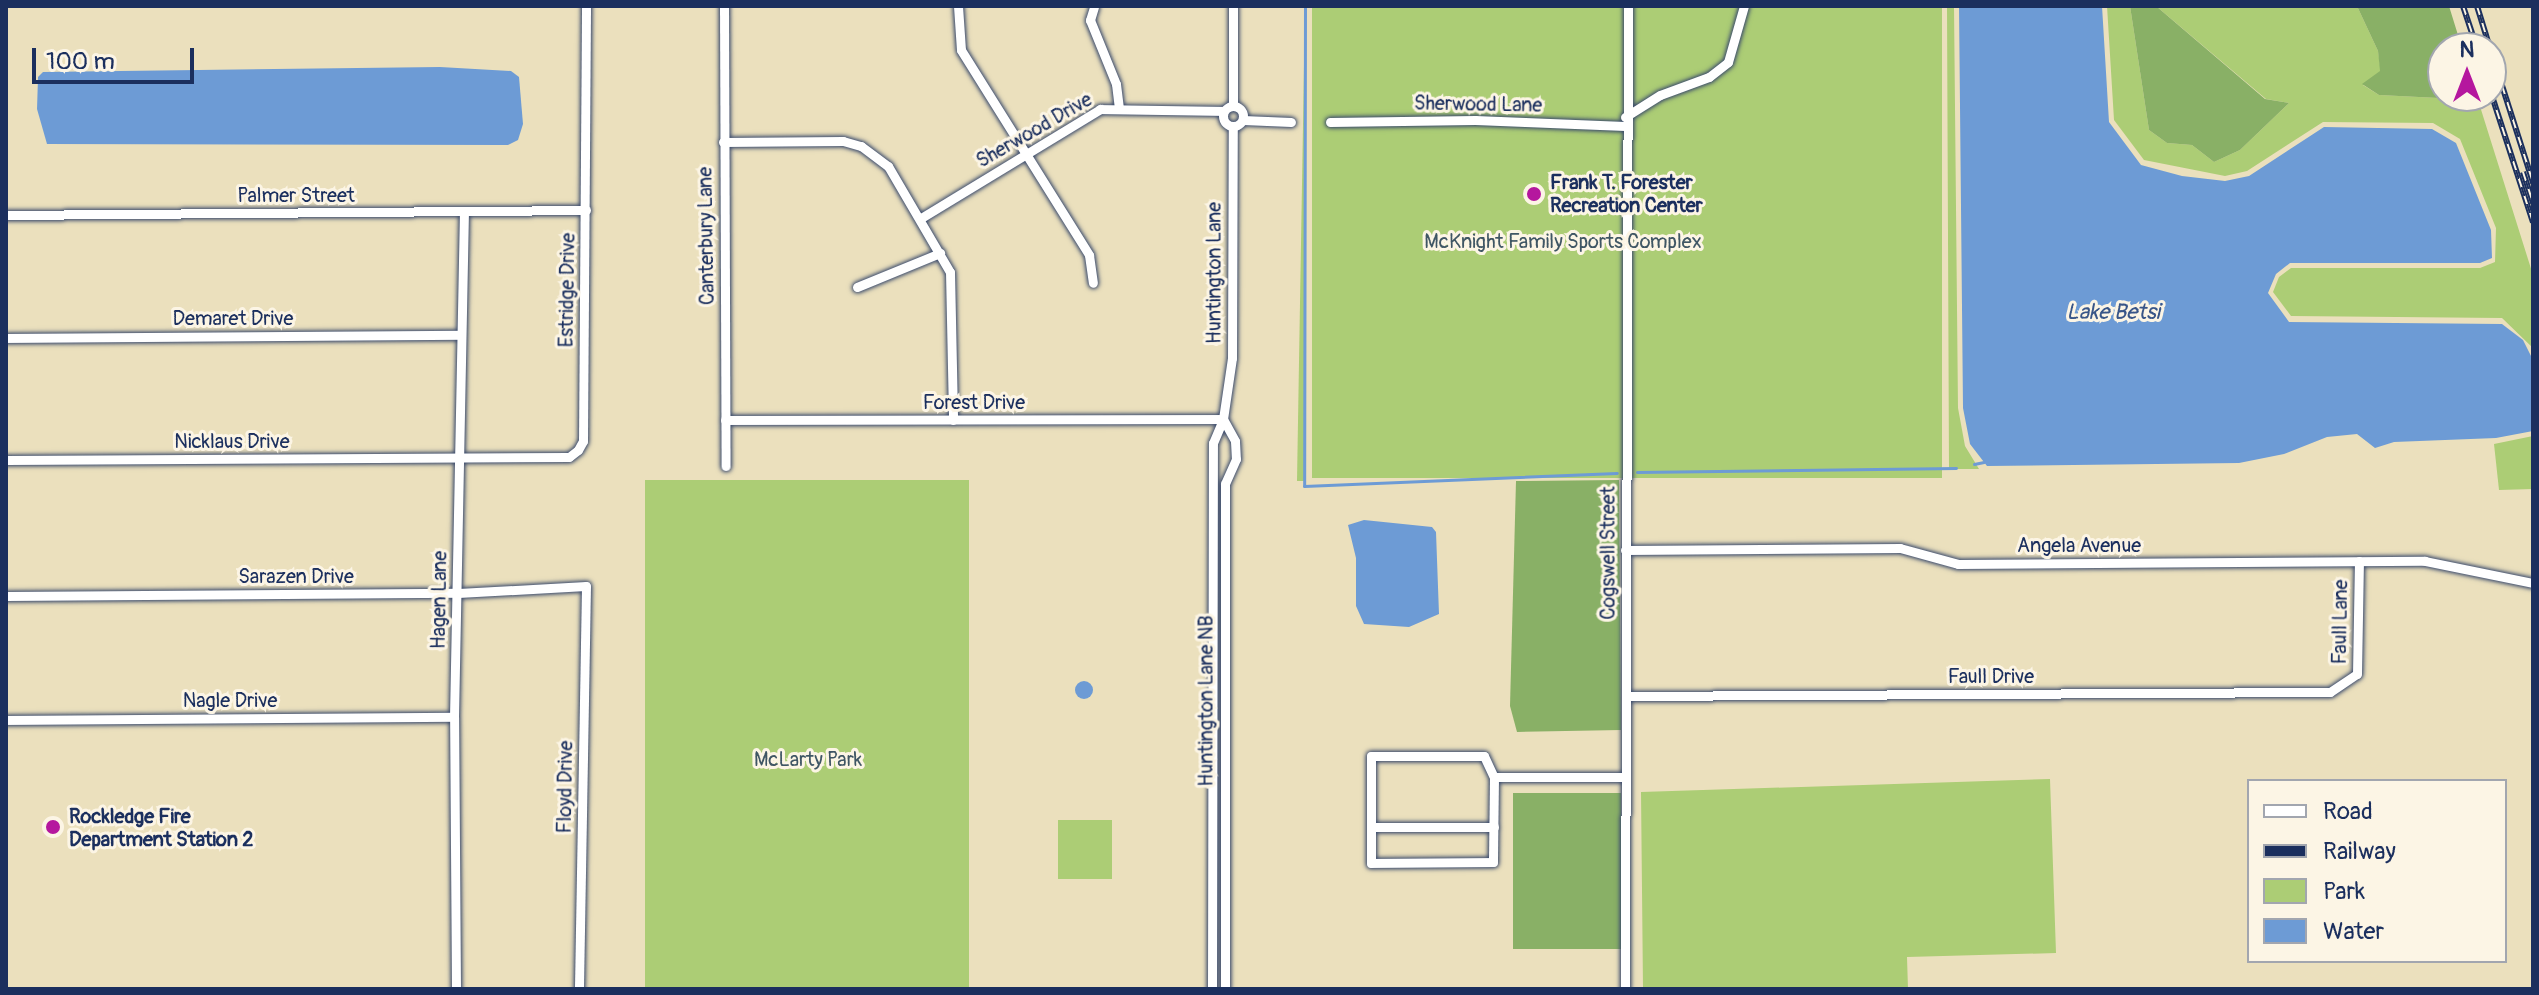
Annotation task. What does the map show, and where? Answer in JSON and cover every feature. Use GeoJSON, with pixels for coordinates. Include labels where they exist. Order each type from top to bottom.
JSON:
{"type":"FeatureCollection","features":[{"type":"Feature","properties":{"kind":"street","name":"Estridge Drive"},"geometry":{"type":"LineString","coordinates":[[458,458],[569,457],[583,441],[586,6]]}},
{"type":"Feature","properties":{"kind":"street","name":"Canterbury Lane"},"geometry":{"type":"LineString","coordinates":[[724,6],[726,466]]}},
{"type":"Feature","properties":{"kind":"street"},"geometry":{"type":"LineString","coordinates":[[958,6],[961,50],[1089,255],[1093,283]]}},
{"type":"Feature","properties":{"kind":"street"},"geometry":{"type":"LineString","coordinates":[[1233,6],[1233,106]]}},
{"type":"Feature","properties":{"kind":"street","name":"Cogswell Street"},"geometry":{"type":"LineString","coordinates":[[1625,989],[1625,122],[1628,6]]}},
{"type":"Feature","properties":{"kind":"street"},"geometry":{"type":"LineString","coordinates":[[1625,122],[1660,95],[1709,77],[1728,62],[1744,6]]}},
{"type":"Feature","properties":{"kind":"street"},"geometry":{"type":"LineString","coordinates":[[1094,7],[1090,20],[1116,84],[1119,107]]}},
{"type":"Feature","properties":{"kind":"street"},"geometry":{"type":"LineString","coordinates":[[1243,120],[1240,109],[1233,106],[1223,111],[1223,120],[1233,127],[1243,120],[1291,122]]}},
{"type":"Feature","properties":{"kind":"street","name":"Sherwood Drive"},"geometry":{"type":"LineString","coordinates":[[921,218],[1100,109],[1223,111]]}},
{"type":"Feature","properties":{"kind":"street","name":"Sherwood Lane"},"geometry":{"type":"LineString","coordinates":[[1330,122],[1625,122]]}},
{"type":"Feature","properties":{"kind":"street","name":"Huntington Lane"},"geometry":{"type":"LineString","coordinates":[[1212,989],[1213,443],[1223,419],[1232,358],[1233,127]]}},
{"type":"Feature","properties":{"kind":"street"},"geometry":{"type":"LineString","coordinates":[[723,142],[843,141],[861,146],[888,166],[940,253],[953,286],[953,420]]}},
{"type":"Feature","properties":{"kind":"street","name":"Palmer Street"},"geometry":{"type":"LineString","coordinates":[[6,215],[586,210]]}},
{"type":"Feature","properties":{"kind":"street","name":"Hagen Lane"},"geometry":{"type":"LineString","coordinates":[[456,989],[454,717],[464,211]]}},
{"type":"Feature","properties":{"kind":"street"},"geometry":{"type":"LineString","coordinates":[[857,287],[940,253]]}},
{"type":"Feature","properties":{"kind":"street","name":"Demaret Drive"},"geometry":{"type":"LineString","coordinates":[[6,338],[461,335]]}},
{"type":"Feature","properties":{"kind":"street","name":"Forest Drive"},"geometry":{"type":"LineString","coordinates":[[725,420],[1223,419]]}},
{"type":"Feature","properties":{"kind":"street","name":"Huntington Lane NB"},"geometry":{"type":"LineString","coordinates":[[1223,419],[1235,441],[1236,459],[1225,484],[1225,989]]}},
{"type":"Feature","properties":{"kind":"street","name":"Nicklaus Drive"},"geometry":{"type":"LineString","coordinates":[[6,460],[458,458]]}},
{"type":"Feature","properties":{"kind":"street","name":"Angela Avenue"},"geometry":{"type":"LineString","coordinates":[[1625,550],[1900,548],[1958,564],[2434,562],[2533,583]]}},
{"type":"Feature","properties":{"kind":"street","name":"Faull Lane"},"geometry":{"type":"LineString","coordinates":[[2352,682],[2359,665],[2359,561]]}},
{"type":"Feature","properties":{"kind":"street","name":"Sarazen Drive"},"geometry":{"type":"LineString","coordinates":[[6,596],[458,593],[586,586]]}},
{"type":"Feature","properties":{"kind":"street","name":"Floyd Drive"},"geometry":{"type":"LineString","coordinates":[[579,989],[586,586]]}},
{"type":"Feature","properties":{"kind":"street","name":"Faull Drive"},"geometry":{"type":"LineString","coordinates":[[1627,696],[2330,692],[2352,682]]}},
{"type":"Feature","properties":{"kind":"street","name":"Nagle Drive"},"geometry":{"type":"LineString","coordinates":[[6,720],[454,717]]}},
{"type":"Feature","properties":{"kind":"street"},"geometry":{"type":"LineString","coordinates":[[1371,756],[1484,756],[1494,777],[1493,862],[1371,863],[1371,756]]}},
{"type":"Feature","properties":{"kind":"street"},"geometry":{"type":"LineString","coordinates":[[1494,777],[1626,777]]}},
{"type":"Feature","properties":{"kind":"street"},"geometry":{"type":"LineString","coordinates":[[1371,827],[1494,827]]}},
{"type":"Feature","properties":{"kind":"green space"},"geometry":{"type":"Polygon","coordinates":[[[1305,6],[1305,481],[1297,481],[1305,6]]]}},
{"type":"Feature","properties":{"kind":"green space","name":"McKnight Family Sports Complex"},"geometry":{"type":"Polygon","coordinates":[[[1312,6],[1942,6],[1942,478],[1312,478],[1312,6]]]}},
{"type":"Feature","properties":{"kind":"green space"},"geometry":{"type":"Polygon","coordinates":[[[1947,6],[1954,6],[1958,408],[1965,446],[1979,469],[1949,469],[1947,6]]]}},
{"type":"Feature","properties":{"kind":"green space"},"geometry":{"type":"Polygon","coordinates":[[[2107,6],[2130,6],[2149,130],[2167,143],[2192,145],[2214,162],[2240,150],[2289,103],[2266,99],[2156,6],[2357,6],[2378,51],[2381,72],[2363,85],[2379,95],[2427,97],[2427,112],[2482,112],[2533,275],[2533,348],[2502,318],[2291,316],[2273,292],[2279,277],[2291,268],[2480,268],[2495,262],[2496,228],[2460,139],[2433,123],[2323,122],[2247,171],[2225,176],[2144,160],[2114,120],[2107,6]]]}},
{"type":"Feature","properties":{"kind":"green space"},"geometry":{"type":"Polygon","coordinates":[[[2130,6],[2156,6],[2265,99],[2289,103],[2240,150],[2214,162],[2192,145],[2167,143],[2149,130],[2130,6]]]}},
{"type":"Feature","properties":{"kind":"green space"},"geometry":{"type":"Polygon","coordinates":[[[2357,6],[2449,6],[2457,32],[2427,32],[2427,97],[2379,95],[2362,84],[2380,71],[2378,51],[2357,6]]]}},
{"type":"Feature","properties":{"kind":"green space"},"geometry":{"type":"Polygon","coordinates":[[[2533,436],[2533,489],[2499,490],[2494,444],[2533,436]]]}},
{"type":"Feature","properties":{"kind":"green space","name":"McLarty Park"},"geometry":{"type":"Polygon","coordinates":[[[645,480],[969,480],[969,989],[645,989],[645,480]]]}},
{"type":"Feature","properties":{"kind":"green space"},"geometry":{"type":"Polygon","coordinates":[[[1619,480],[1621,730],[1517,732],[1510,706],[1516,481],[1619,480]]]}},
{"type":"Feature","properties":{"kind":"green space"},"geometry":{"type":"Polygon","coordinates":[[[2050,779],[2056,953],[1907,957],[1908,989],[1643,989],[1641,792],[2050,779]]]}},
{"type":"Feature","properties":{"kind":"green space"},"geometry":{"type":"Polygon","coordinates":[[[1513,793],[1621,793],[1621,949],[1513,949],[1513,793]]]}},
{"type":"Feature","properties":{"kind":"green space"},"geometry":{"type":"Polygon","coordinates":[[[1058,820],[1112,820],[1112,879],[1058,879],[1058,820]]]}},
{"type":"Feature","properties":{"kind":"water","name":"Lake Betsi"},"geometry":{"type":"Polygon","coordinates":[[[1959,6],[2102,6],[2109,122],[2141,165],[2182,176],[2225,181],[2249,176],[2324,127],[2432,129],[2456,143],[2491,230],[2492,258],[2480,263],[2290,263],[2276,274],[2268,293],[2289,322],[2502,324],[2523,340],[2533,360],[2533,431],[2496,438],[2394,442],[2375,448],[2357,434],[2327,437],[2284,454],[2239,463],[1987,466],[1970,444],[1963,408],[1959,6]]]}},
{"type":"Feature","properties":{"kind":"water"},"geometry":{"type":"Polygon","coordinates":[[[440,67],[511,71],[519,77],[523,124],[518,140],[508,145],[47,144],[37,109],[38,77],[43,72],[440,67]]]}},
{"type":"Feature","properties":{"kind":"water"},"geometry":{"type":"Polygon","coordinates":[[[1364,520],[1432,527],[1436,532],[1439,614],[1409,627],[1364,624],[1356,606],[1356,558],[1348,525],[1364,520]]]}},
{"type":"Feature","properties":{"kind":"water"},"geometry":{"type":"Polygon","coordinates":[[[1080,681],[1088,681],[1093,690],[1091,697],[1080,699],[1075,694],[1075,686],[1080,681]]]}},
{"type":"Feature","properties":{"kind":"waterway"},"geometry":{"type":"LineString","coordinates":[[1305,6],[1304,486],[1617,473]]}},
{"type":"Feature","properties":{"kind":"waterway"},"geometry":{"type":"LineString","coordinates":[[1974,464],[1984,462]]}},
{"type":"Feature","properties":{"kind":"waterway"},"geometry":{"type":"LineString","coordinates":[[1637,472],[1956,468]]}},
{"type":"Feature","properties":{"kind":"railway"},"geometry":{"type":"LineString","coordinates":[[2463,6],[2472,32]]}},
{"type":"Feature","properties":{"kind":"railway"},"geometry":{"type":"LineString","coordinates":[[2477,6],[2485,32]]}},
{"type":"Feature","properties":{"kind":"railway"},"geometry":{"type":"LineString","coordinates":[[2507,101],[2533,183]]}},
{"type":"Feature","properties":{"kind":"railway"},"geometry":{"type":"LineString","coordinates":[[2497,112],[2533,222]]}},
{"type":"Feature","properties":{"kind":"railway"},"geometry":{"type":"LineString","coordinates":[[2523,172],[2533,203]]}},
{"type":"Feature","properties":{"kind":"place","name":"Frank T. Forester Recreation Center"},"geometry":{"type":"Point","coordinates":[1534,194]}},
{"type":"Feature","properties":{"kind":"place","name":"Rockledge Fire Department Station 2"},"geometry":{"type":"Point","coordinates":[53,827]}}]}
